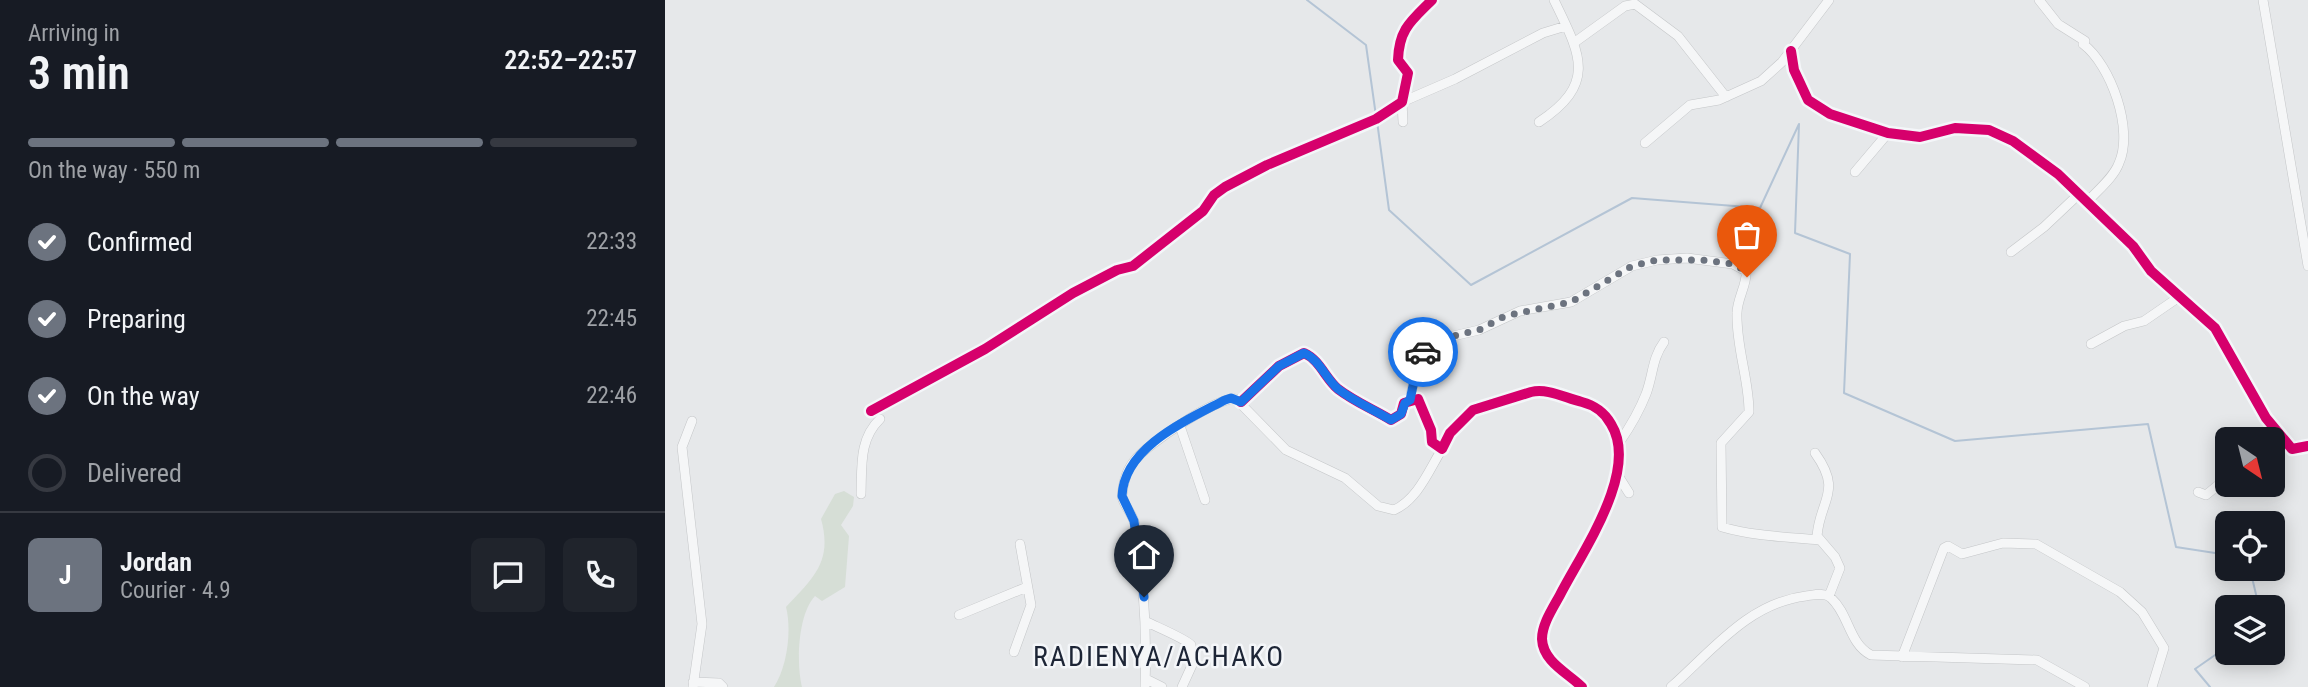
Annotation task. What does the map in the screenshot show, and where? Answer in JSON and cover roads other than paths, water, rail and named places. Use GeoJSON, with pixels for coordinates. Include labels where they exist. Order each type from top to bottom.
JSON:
{"type":"FeatureCollection","features":[{"type":"Feature","properties":{"kind":"street"},"geometry":{"type":"LineString","coordinates":[[1403,122],[1402,102],[1408,72],[1398,60],[1399,40],[1404,29],[1432,0]]}},
{"type":"Feature","properties":{"kind":"street"},"geometry":{"type":"LineString","coordinates":[[1539,122],[1562,106],[1576,88],[1579,78],[1575,42],[1554,0]]}},
{"type":"Feature","properties":{"kind":"street"},"geometry":{"type":"LineString","coordinates":[[2039,0],[2058,24],[2084,43],[2104,66],[2124,123],[2125,146],[2119,166],[2088,201]]}},
{"type":"Feature","properties":{"kind":"street"},"geometry":{"type":"LineString","coordinates":[[2263,0],[2308,266]]}},
{"type":"Feature","properties":{"kind":"street"},"geometry":{"type":"LineString","coordinates":[[1644,143],[1690,105],[1726,97],[1762,81],[1791,51],[1826,1]]}},
{"type":"Feature","properties":{"kind":"street"},"geometry":{"type":"LineString","coordinates":[[1575,42],[1625,6],[1635,4],[1678,36],[1726,97]]}},
{"type":"Feature","properties":{"kind":"street"},"geometry":{"type":"LineString","coordinates":[[871,411],[985,349],[1073,293],[1117,270],[1133,266],[1203,211],[1214,195],[1225,187],[1267,165],[1376,119],[1402,102],[1455,79],[1543,33],[1566,26]]}},
{"type":"Feature","properties":{"kind":"street"},"geometry":{"type":"LineString","coordinates":[[1791,51],[1794,70],[1812,104],[1830,114],[1888,133],[1920,137],[1955,128],[1989,131],[2013,141],[2080,192],[2179,297],[2215,328],[2273,427]]}},
{"type":"Feature","properties":{"kind":"street"},"geometry":{"type":"LineString","coordinates":[[1855,172],[1888,133]]}},
{"type":"Feature","properties":{"kind":"street"},"geometry":{"type":"LineString","coordinates":[[2011,252],[2045,227],[2080,192]]}},
{"type":"Feature","properties":{"kind":"street"},"geometry":{"type":"LineString","coordinates":[[1410,400],[1419,357],[1436,340],[1479,330],[1520,311],[1571,302],[1632,266],[1657,260],[1687,258],[1733,264],[1746,271],[1747,277],[1738,295],[1737,316],[1741,363],[1749,393],[1749,412],[1721,443],[1723,488],[1719,521],[1721,527],[1747,534],[1777,534],[1819,540],[1835,557],[1840,568],[1829,596]]}},
{"type":"Feature","properties":{"kind":"street"},"geometry":{"type":"LineString","coordinates":[[2091,344],[2124,326],[2144,321],[2179,297]]}},
{"type":"Feature","properties":{"kind":"street"},"geometry":{"type":"LineString","coordinates":[[1619,443],[1634,423],[1647,392],[1656,353],[1664,342]]}},
{"type":"Feature","properties":{"kind":"street"},"geometry":{"type":"LineString","coordinates":[[1241,402],[1279,366],[1304,353],[1311,357],[1333,384],[1354,401],[1391,420],[1401,414],[1405,403],[1410,400],[1421,401],[1432,442],[1442,449]]}},
{"type":"Feature","properties":{"kind":"street"},"geometry":{"type":"LineString","coordinates":[[1162,687],[1145,683],[1147,622],[1134,521],[1124,504],[1123,488],[1136,458],[1180,426],[1231,398],[1241,402],[1286,450],[1345,478],[1378,506],[1394,510],[1403,506],[1421,485],[1450,433],[1473,410],[1539,390],[1589,404],[1600,411],[1617,433],[1619,443],[1621,459],[1613,490],[1553,608],[1542,636],[1546,655],[1582,687]]}},
{"type":"Feature","properties":{"kind":"street"},"geometry":{"type":"LineString","coordinates":[[862,494],[862,454],[870,429],[880,419]]}},
{"type":"Feature","properties":{"kind":"street"},"geometry":{"type":"LineString","coordinates":[[692,421],[682,447],[702,624],[693,684],[719,683],[723,687]]}},
{"type":"Feature","properties":{"kind":"street"},"geometry":{"type":"LineString","coordinates":[[1180,426],[1205,500]]}},
{"type":"Feature","properties":{"kind":"street"},"geometry":{"type":"LineString","coordinates":[[2285,442],[2293,449],[2308,446]]}},
{"type":"Feature","properties":{"kind":"street"},"geometry":{"type":"LineString","coordinates":[[1815,453],[1827,473],[1830,496],[1820,519],[1819,540]]}},
{"type":"Feature","properties":{"kind":"street"},"geometry":{"type":"LineString","coordinates":[[1617,474],[1629,493]]}},
{"type":"Feature","properties":{"kind":"street"},"geometry":{"type":"LineString","coordinates":[[2198,492],[2206,495],[2215,488]]}},
{"type":"Feature","properties":{"kind":"street"},"geometry":{"type":"LineString","coordinates":[[1902,657],[1944,548],[1948,546],[1962,554],[2003,543],[2036,544],[2120,592],[2142,612],[2164,648],[2152,687]]}},
{"type":"Feature","properties":{"kind":"street"},"geometry":{"type":"LineString","coordinates":[[1014,652],[1031,605],[1020,544]]}},
{"type":"Feature","properties":{"kind":"street"},"geometry":{"type":"LineString","coordinates":[[958,615],[1027,587]]}},
{"type":"Feature","properties":{"kind":"street"},"geometry":{"type":"LineString","coordinates":[[1829,596],[1865,652],[1902,657],[2038,660],[2085,687]]}},
{"type":"Feature","properties":{"kind":"street"},"geometry":{"type":"LineString","coordinates":[[1671,687],[1730,632],[1769,605],[1797,597],[1829,596]]}},
{"type":"Feature","properties":{"kind":"street"},"geometry":{"type":"LineString","coordinates":[[1147,622],[1160,631],[1184,638],[1191,645],[1193,663],[1182,687]]}},
{"type":"Feature","properties":{"kind":"waterway"},"geometry":{"type":"LineString","coordinates":[[1307,0],[1366,45],[1376,116]]}},
{"type":"Feature","properties":{"kind":"waterway"},"geometry":{"type":"LineString","coordinates":[[1377,121],[1389,210],[1471,285],[1632,198],[1760,208],[1799,124],[1795,233],[1850,254],[1844,393],[1955,441],[2148,424],[2176,547],[2215,553]]}},
{"type":"Feature","properties":{"kind":"waterway"},"geometry":{"type":"LineString","coordinates":[[2253,581],[2256,595]]}},
{"type":"Feature","properties":{"kind":"waterway"},"geometry":{"type":"LineString","coordinates":[[2210,687],[2195,669],[2215,655]]}},
{"type":"Feature","properties":{"kind":"district","name":"RADIENYA/ACHAKO"},"geometry":{"type":"Point","coordinates":[1159,656]}}]}
